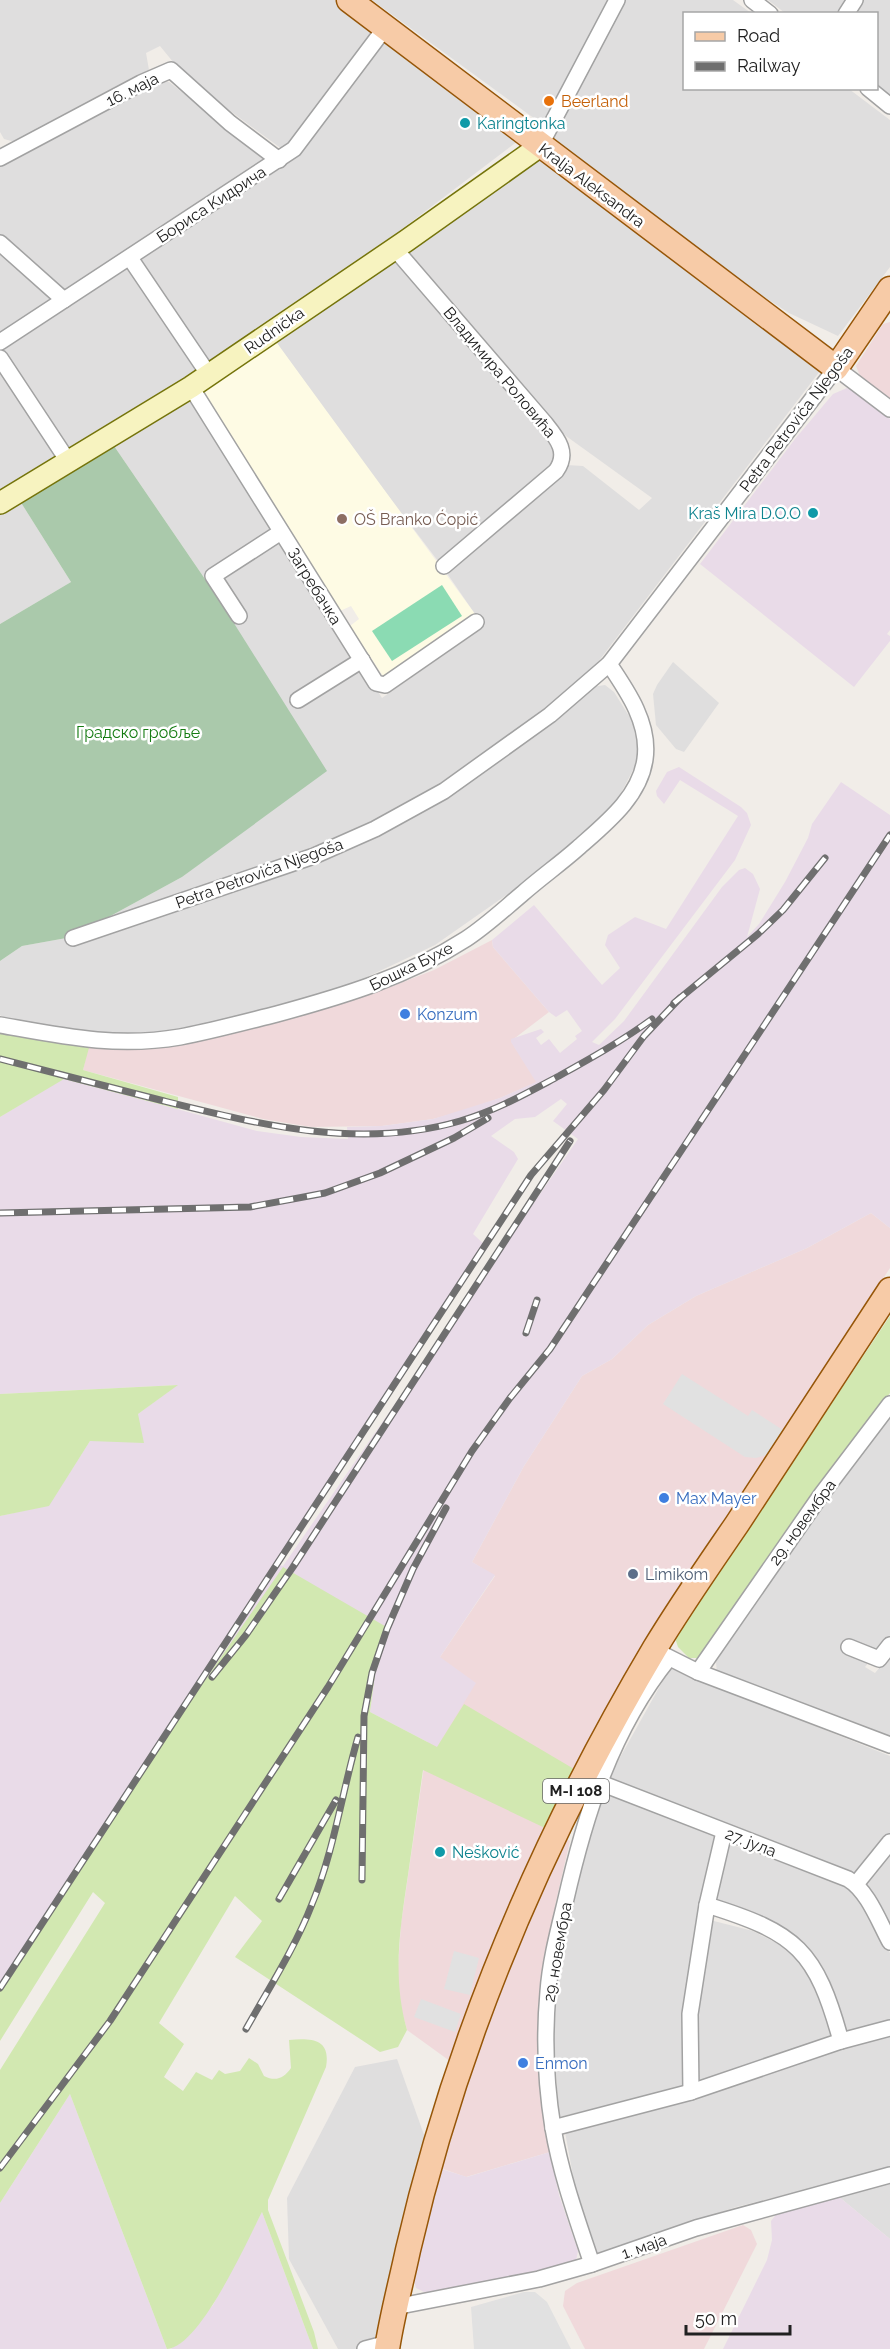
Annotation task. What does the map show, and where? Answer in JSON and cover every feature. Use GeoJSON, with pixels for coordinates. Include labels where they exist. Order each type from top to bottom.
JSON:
{"type":"FeatureCollection","features":[{"type":"Feature","properties":{"kind":"main road","name":"Kralja Aleksandra"},"geometry":{"type":"LineString","coordinates":[[349,0],[836,368]]}},
{"type":"Feature","properties":{"kind":"main road","name":"Petra Petrovića Njegoša"},"geometry":{"type":"LineString","coordinates":[[836,368],[890,289]]}},
{"type":"Feature","properties":{"kind":"main road","name":"M-I 108"},"geometry":{"type":"LineString","coordinates":[[388,2346],[420,2200],[464,2052],[544,1856],[662,1654],[699,1579],[890,1290]]}},
{"type":"Feature","properties":{"kind":"street"},"geometry":{"type":"LineString","coordinates":[[540,146],[617,0]]}},
{"type":"Feature","properties":{"kind":"street"},"geometry":{"type":"LineString","coordinates":[[752,0],[767,12]]}},
{"type":"Feature","properties":{"kind":"street","name":"Бориса Kидрича"},"geometry":{"type":"LineString","coordinates":[[0,342],[294,149],[385,28]]}},
{"type":"Feature","properties":{"kind":"street","name":"16. маја"},"geometry":{"type":"LineString","coordinates":[[1,155],[171,70],[230,123],[279,160]]}},
{"type":"Feature","properties":{"kind":"street"},"geometry":{"type":"LineString","coordinates":[[870,90],[890,106]]}},
{"type":"Feature","properties":{"kind":"street","name":"Rudnička"},"geometry":{"type":"LineString","coordinates":[[0,503],[191,387],[395,249],[540,146]]}},
{"type":"Feature","properties":{"kind":"street"},"geometry":{"type":"LineString","coordinates":[[0,243],[64,300]]}},
{"type":"Feature","properties":{"kind":"street","name":"Владимира Роловића"},"geometry":{"type":"LineString","coordinates":[[395,249],[544,422],[561,449],[561,463],[556,471],[444,566]]}},
{"type":"Feature","properties":{"kind":"street"},"geometry":{"type":"LineString","coordinates":[[130,258],[209,375]]}},
{"type":"Feature","properties":{"kind":"street"},"geometry":{"type":"LineString","coordinates":[[0,358],[68,461]]}},
{"type":"Feature","properties":{"kind":"street"},"geometry":{"type":"LineString","coordinates":[[836,368],[890,409]]}},
{"type":"Feature","properties":{"kind":"street","name":"Petra Petrovića Njegoša"},"geometry":{"type":"LineString","coordinates":[[73,939],[314,856],[375,829],[444,790],[550,716],[609,664],[836,368]]}},
{"type":"Feature","properties":{"kind":"street","name":"Загребачка"},"geometry":{"type":"LineString","coordinates":[[191,387],[376,683],[385,685],[476,622]]}},
{"type":"Feature","properties":{"kind":"street"},"geometry":{"type":"LineString","coordinates":[[239,616],[213,576],[281,532]]}},
{"type":"Feature","properties":{"kind":"street"},"geometry":{"type":"LineString","coordinates":[[298,700],[362,660]]}},
{"type":"Feature","properties":{"kind":"street","name":"Бошка Бухе"},"geometry":{"type":"LineString","coordinates":[[0,1025],[94,1041],[136,1042],[179,1037],[340,997],[374,986],[466,939],[598,830],[618,811],[640,779],[645,761],[645,734],[633,702],[609,664]]}},
{"type":"Feature","properties":{"kind":"street","name":"29. новембра"},"geometry":{"type":"LineString","coordinates":[[698,1672],[814,1504],[890,1404]]}},
{"type":"Feature","properties":{"kind":"street"},"geometry":{"type":"LineString","coordinates":[[849,1647],[879,1659],[890,1645]]}},
{"type":"Feature","properties":{"kind":"street"},"geometry":{"type":"LineString","coordinates":[[662,1654],[698,1672],[890,1745]]}},
{"type":"Feature","properties":{"kind":"street","name":"29. новембра"},"geometry":{"type":"LineString","coordinates":[[592,1777],[548,1990],[546,2028],[553,2128],[566,2186],[592,2264]]}},
{"type":"Feature","properties":{"kind":"street","name":"27. јула"},"geometry":{"type":"LineString","coordinates":[[592,1777],[856,1884]]}},
{"type":"Feature","properties":{"kind":"street"},"geometry":{"type":"LineString","coordinates":[[691,2092],[690,2014],[707,1905],[724,1832]]}},
{"type":"Feature","properties":{"kind":"street"},"geometry":{"type":"LineString","coordinates":[[890,1842],[856,1884],[890,1942]]}},
{"type":"Feature","properties":{"kind":"street"},"geometry":{"type":"LineString","coordinates":[[707,1905],[770,1928],[793,1943],[819,1975],[831,2004],[841,2042]]}},
{"type":"Feature","properties":{"kind":"street"},"geometry":{"type":"LineString","coordinates":[[553,2128],[691,2092],[890,2028]]}},
{"type":"Feature","properties":{"kind":"street","name":"1. маја"},"geometry":{"type":"LineString","coordinates":[[395,2307],[539,2279],[592,2264],[696,2228],[890,2175]]}},
{"type":"Feature","properties":{"kind":"street"},"geometry":{"type":"LineString","coordinates":[[365,2349],[388,2346]]}},
{"type":"Feature","properties":{"kind":"shaded area"},"geometry":{"type":"Polygon","coordinates":[[[0,0],[335,0],[374,29],[370,41],[286,152],[187,79],[160,46],[146,53],[149,70],[94,102],[15,142],[4,139],[0,132],[0,0]]]}},
{"type":"Feature","properties":{"kind":"shaded area"},"geometry":{"type":"Polygon","coordinates":[[[372,0],[612,0],[546,127],[372,0]]]}},
{"type":"Feature","properties":{"kind":"shaded area"},"geometry":{"type":"Polygon","coordinates":[[[622,0],[733,0],[750,12],[683,12],[683,90],[850,90],[890,120],[890,267],[838,336],[789,313],[703,257],[552,138],[622,0]]]}},
{"type":"Feature","properties":{"kind":"shaded area"},"geometry":{"type":"Polygon","coordinates":[[[768,0],[890,0],[890,97],[878,87],[878,12],[784,12],[768,0]]]}},
{"type":"Feature","properties":{"kind":"shaded area"},"geometry":{"type":"Polygon","coordinates":[[[390,41],[518,141],[398,232],[195,373],[74,449],[68,449],[2,354],[1,348],[279,164],[374,49],[390,41]]]}},
{"type":"Feature","properties":{"kind":"shaded area"},"geometry":{"type":"Polygon","coordinates":[[[159,81],[169,82],[270,160],[0,335],[0,167],[159,81]]]}},
{"type":"Feature","properties":{"kind":"shaded area"},"geometry":{"type":"Polygon","coordinates":[[[538,159],[820,371],[598,662],[573,690],[454,774],[375,824],[390,825],[592,687],[605,685],[614,692],[641,735],[635,766],[618,799],[576,841],[512,891],[435,945],[352,984],[291,1003],[173,1032],[95,1034],[10,1022],[0,1015],[0,961],[22,946],[72,937],[182,877],[229,841],[220,601],[112,443],[193,392],[382,698],[481,629],[475,614],[444,569],[566,465],[583,466],[639,510],[652,498],[566,436],[418,276],[401,253],[538,159]]]}},
{"type":"Feature","properties":{"kind":"shaded area"},"geometry":{"type":"Polygon","coordinates":[[[394,258],[557,444],[558,463],[441,565],[349,444],[274,339],[394,258]]]}},
{"type":"Feature","properties":{"kind":"shaded area"},"geometry":{"type":"Polygon","coordinates":[[[890,322],[890,400],[860,376],[856,366],[883,324],[890,322]]]}},
{"type":"Feature","properties":{"kind":"shaded area","name":"OŠ Branko Ćopić"},"geometry":{"type":"Polygon","coordinates":[[[274,339],[475,614],[383,676],[350,626],[359,619],[351,606],[340,611],[198,392],[274,339]]]}},
{"type":"Feature","properties":{"kind":"shaded area"},"geometry":{"type":"Polygon","coordinates":[[[0,371],[57,455],[0,493],[0,371]]]}},
{"type":"Feature","properties":{"kind":"shaded area"},"geometry":{"type":"Polygon","coordinates":[[[847,388],[890,419],[890,630],[887,634],[890,636],[890,641],[854,687],[700,564],[795,439],[833,394],[847,388]]]}},
{"type":"Feature","properties":{"kind":"shaded area"},"geometry":{"type":"Polygon","coordinates":[[[20,501],[71,582],[0,624],[0,511],[20,501]]]}},
{"type":"Feature","properties":{"kind":"shaded area"},"geometry":{"type":"Polygon","coordinates":[[[673,662],[719,703],[684,752],[676,749],[656,725],[653,694],[673,662]]]}},
{"type":"Feature","properties":{"kind":"shaded area"},"geometry":{"type":"Polygon","coordinates":[[[679,767],[741,807],[747,813],[751,825],[735,860],[615,1019],[592,1042],[599,1045],[624,1021],[722,887],[739,870],[745,868],[753,874],[760,889],[747,937],[759,924],[785,882],[808,838],[812,824],[841,782],[890,815],[890,1228],[871,1213],[807,1248],[696,1296],[648,1325],[612,1359],[582,1376],[524,1466],[472,1562],[495,1575],[440,1657],[476,1683],[437,1747],[370,1712],[375,1674],[390,1629],[130,1789],[0,1990],[0,1516],[49,1505],[90,1441],[138,1414],[177,1385],[0,1394],[0,1117],[64,1078],[257,1131],[301,1137],[348,1139],[347,1127],[382,1126],[433,1119],[500,1098],[536,1082],[511,1039],[541,1029],[544,1032],[536,1038],[541,1045],[549,1039],[560,1053],[577,1039],[575,1036],[582,1031],[567,1010],[556,1017],[549,1012],[493,947],[492,940],[534,905],[602,985],[620,968],[605,945],[608,935],[635,917],[666,929],[738,816],[680,780],[664,804],[656,791],[667,772],[679,767]],[[561,1099],[535,1117],[515,1119],[491,1136],[514,1152],[518,1159],[473,1234],[485,1245],[276,1564],[283,1566],[578,1139],[553,1121],[567,1104],[561,1099]]]}},
{"type":"Feature","properties":{"kind":"shaded area"},"geometry":{"type":"Polygon","coordinates":[[[492,940],[493,947],[549,1012],[511,1041],[537,1082],[459,1112],[433,1119],[382,1126],[311,1127],[263,1119],[83,1070],[88,1048],[132,1048],[191,1042],[308,1014],[434,970],[492,940]]]}},
{"type":"Feature","properties":{"kind":"shaded area"},"geometry":{"type":"Polygon","coordinates":[[[871,1213],[890,1228],[890,1268],[733,1507],[642,1651],[574,1769],[546,1828],[570,1841],[556,1901],[538,2020],[538,2064],[550,2152],[466,2177],[423,2162],[454,2064],[407,2030],[397,1982],[401,1924],[440,1657],[495,1576],[472,1562],[524,1466],[582,1376],[612,1359],[648,1325],[696,1296],[807,1248],[871,1213]]]}},
{"type":"Feature","properties":{"kind":"shaded area"},"geometry":{"type":"Polygon","coordinates":[[[682,1374],[748,1416],[752,1410],[786,1432],[773,1453],[756,1458],[745,1457],[663,1404],[682,1374]]]}},
{"type":"Feature","properties":{"kind":"shaded area"},"geometry":{"type":"Polygon","coordinates":[[[890,1415],[890,1636],[865,1667],[875,1673],[890,1655],[890,1743],[717,1673],[716,1662],[723,1648],[890,1415]]]}},
{"type":"Feature","properties":{"kind":"shaded area"},"geometry":{"type":"Polygon","coordinates":[[[670,1668],[890,1756],[890,1841],[854,1876],[608,1779],[670,1668]]]}},
{"type":"Feature","properties":{"kind":"shaded area"},"geometry":{"type":"Polygon","coordinates":[[[603,1791],[719,1834],[685,2087],[559,2117],[553,2029],[557,1975],[586,1843],[603,1791]]]}},
{"type":"Feature","properties":{"kind":"shaded area"},"geometry":{"type":"Polygon","coordinates":[[[727,1843],[852,1888],[869,1912],[890,1953],[890,2025],[843,2037],[813,1955],[713,1900],[727,1843]]]}},
{"type":"Feature","properties":{"kind":"shaded area"},"geometry":{"type":"Polygon","coordinates":[[[890,1855],[890,1935],[867,1893],[866,1882],[890,1855]]]}},
{"type":"Feature","properties":{"kind":"shaded area"},"geometry":{"type":"Polygon","coordinates":[[[710,1920],[753,1931],[790,1950],[807,1967],[824,2002],[833,2039],[762,2059],[765,2072],[841,2048],[890,2036],[890,2169],[736,2207],[597,2254],[576,2192],[565,2132],[699,2089],[697,2012],[710,1920]]]}},
{"type":"Feature","properties":{"kind":"shaded area"},"geometry":{"type":"Polygon","coordinates":[[[454,1951],[479,1958],[470,1995],[444,1989],[454,1951]]]}},
{"type":"Feature","properties":{"kind":"shaded area"},"geometry":{"type":"Polygon","coordinates":[[[421,1999],[461,2014],[455,2032],[414,2017],[421,1999]]]}},
{"type":"Feature","properties":{"kind":"shaded area"},"geometry":{"type":"Polygon","coordinates":[[[397,2059],[434,2163],[391,2332],[355,2349],[338,2349],[289,2259],[287,2198],[355,2067],[397,2059]]]}},
{"type":"Feature","properties":{"kind":"shaded area"},"geometry":{"type":"Polygon","coordinates":[[[70,2094],[167,2349],[0,2349],[0,2203],[70,2094]]]}},
{"type":"Feature","properties":{"kind":"shaded area"},"geometry":{"type":"Polygon","coordinates":[[[550,2152],[559,2195],[578,2251],[576,2261],[428,2294],[416,2288],[413,2277],[438,2168],[467,2177],[550,2152]]]}},
{"type":"Feature","properties":{"kind":"shaded area"},"geometry":{"type":"Polygon","coordinates":[[[890,2184],[890,2239],[838,2196],[890,2184]]]}},
{"type":"Feature","properties":{"kind":"shaded area"},"geometry":{"type":"Polygon","coordinates":[[[838,2196],[890,2239],[890,2349],[723,2349],[767,2260],[772,2240],[771,2221],[778,2212],[838,2196]]]}},
{"type":"Feature","properties":{"kind":"shaded area"},"geometry":{"type":"Polygon","coordinates":[[[262,2212],[313,2349],[171,2349],[213,2305],[262,2212]]]}},
{"type":"Feature","properties":{"kind":"shaded area"},"geometry":{"type":"Polygon","coordinates":[[[743,2225],[751,2230],[757,2244],[704,2349],[585,2349],[563,2306],[565,2291],[577,2283],[743,2225]]]}},
{"type":"Feature","properties":{"kind":"shaded area"},"geometry":{"type":"Polygon","coordinates":[[[524,2292],[535,2292],[547,2302],[571,2349],[474,2349],[471,2307],[524,2292]]]}},
{"type":"Feature","properties":{"kind":"green space","name":"Градско гробље"},"geometry":{"type":"Polygon","coordinates":[[[112,443],[220,601],[327,771],[182,877],[72,937],[22,946],[0,961],[0,624],[71,582],[20,501],[112,443]]]}},
{"type":"Feature","properties":{"kind":"green space"},"geometry":{"type":"Polygon","coordinates":[[[442,585],[462,616],[392,661],[372,631],[442,585]]]}},
{"type":"Feature","properties":{"kind":"green space"},"geometry":{"type":"Polygon","coordinates":[[[0,1027],[90,1044],[83,1070],[178,1097],[178,1109],[64,1079],[0,1117],[0,1027]]]}},
{"type":"Feature","properties":{"kind":"green space"},"geometry":{"type":"Polygon","coordinates":[[[890,1316],[890,1393],[709,1648],[697,1658],[689,1658],[678,1647],[675,1638],[890,1316]]]}},
{"type":"Feature","properties":{"kind":"green space"},"geometry":{"type":"Polygon","coordinates":[[[178,1385],[138,1414],[144,1443],[90,1441],[49,1506],[0,1516],[0,1394],[178,1385]]]}},
{"type":"Feature","properties":{"kind":"green space"},"geometry":{"type":"Polygon","coordinates":[[[283,1567],[390,1629],[375,1674],[370,1712],[437,1747],[464,1704],[574,1769],[545,1828],[423,1770],[400,1934],[400,1991],[407,2030],[398,2047],[380,2052],[235,1957],[262,1921],[235,1896],[159,2023],[184,2044],[164,2077],[183,2091],[196,2072],[212,2080],[219,2070],[225,2074],[240,2071],[249,2058],[258,2064],[264,2076],[276,2079],[283,2077],[291,2068],[289,2040],[312,2040],[318,2042],[326,2051],[326,2067],[268,2200],[268,2210],[314,2332],[318,2349],[313,2349],[262,2212],[234,2268],[208,2312],[194,2331],[180,2344],[167,2349],[70,2094],[0,2203],[0,2070],[105,1903],[93,1892],[0,2041],[0,1990],[130,1789],[283,1567]]]}},
{"type":"Feature","properties":{"kind":"railway"},"geometry":{"type":"LineString","coordinates":[[0,2168],[110,2021],[328,1687],[472,1451],[510,1398],[550,1349],[890,835]]}},
{"type":"Feature","properties":{"kind":"railway"},"geometry":{"type":"LineString","coordinates":[[674,1003],[758,934],[783,910],[825,858]]}},
{"type":"Feature","properties":{"kind":"railway"},"geometry":{"type":"LineString","coordinates":[[0,1988],[531,1175],[604,1090],[644,1036],[680,998]]}},
{"type":"Feature","properties":{"kind":"railway"},"geometry":{"type":"LineString","coordinates":[[0,1059],[274,1126],[348,1134],[386,1133],[423,1129],[460,1121],[499,1107],[583,1063],[652,1019]]}},
{"type":"Feature","properties":{"kind":"railway"},"geometry":{"type":"LineString","coordinates":[[0,1213],[250,1207],[325,1193],[380,1173],[454,1138],[488,1118]]}},
{"type":"Feature","properties":{"kind":"railway"},"geometry":{"type":"LineString","coordinates":[[212,1677],[246,1635],[293,1567],[570,1141]]}},
{"type":"Feature","properties":{"kind":"railway"},"geometry":{"type":"LineString","coordinates":[[526,1333],[537,1300]]}},
{"type":"Feature","properties":{"kind":"railway"},"geometry":{"type":"LineString","coordinates":[[362,1880],[364,1716],[372,1673],[387,1629],[413,1569],[446,1508]]}},
{"type":"Feature","properties":{"kind":"railway"},"geometry":{"type":"LineString","coordinates":[[246,2029],[290,1952],[320,1884],[358,1737]]}},
{"type":"Feature","properties":{"kind":"railway"},"geometry":{"type":"LineString","coordinates":[[279,1899],[336,1800]]}},
{"type":"Feature","properties":{"kind":"place","name":"Beerland"},"geometry":{"type":"Point","coordinates":[549,101]}},
{"type":"Feature","properties":{"kind":"place","name":"Karingtonka"},"geometry":{"type":"Point","coordinates":[465,123]}},
{"type":"Feature","properties":{"kind":"place","name":"Kraš Mira D.O.O"},"geometry":{"type":"Point","coordinates":[813,513]}},
{"type":"Feature","properties":{"kind":"place","name":"OŠ Branko Ćopić"},"geometry":{"type":"Point","coordinates":[342,519]}},
{"type":"Feature","properties":{"kind":"place","name":"Konzum"},"geometry":{"type":"Point","coordinates":[405,1014]}},
{"type":"Feature","properties":{"kind":"place","name":"Max Mayer"},"geometry":{"type":"Point","coordinates":[664,1498]}},
{"type":"Feature","properties":{"kind":"place","name":"Limikom"},"geometry":{"type":"Point","coordinates":[633,1574]}},
{"type":"Feature","properties":{"kind":"place","name":"Nešković"},"geometry":{"type":"Point","coordinates":[440,1852]}},
{"type":"Feature","properties":{"kind":"place","name":"Enmon"},"geometry":{"type":"Point","coordinates":[523,2063]}}]}
